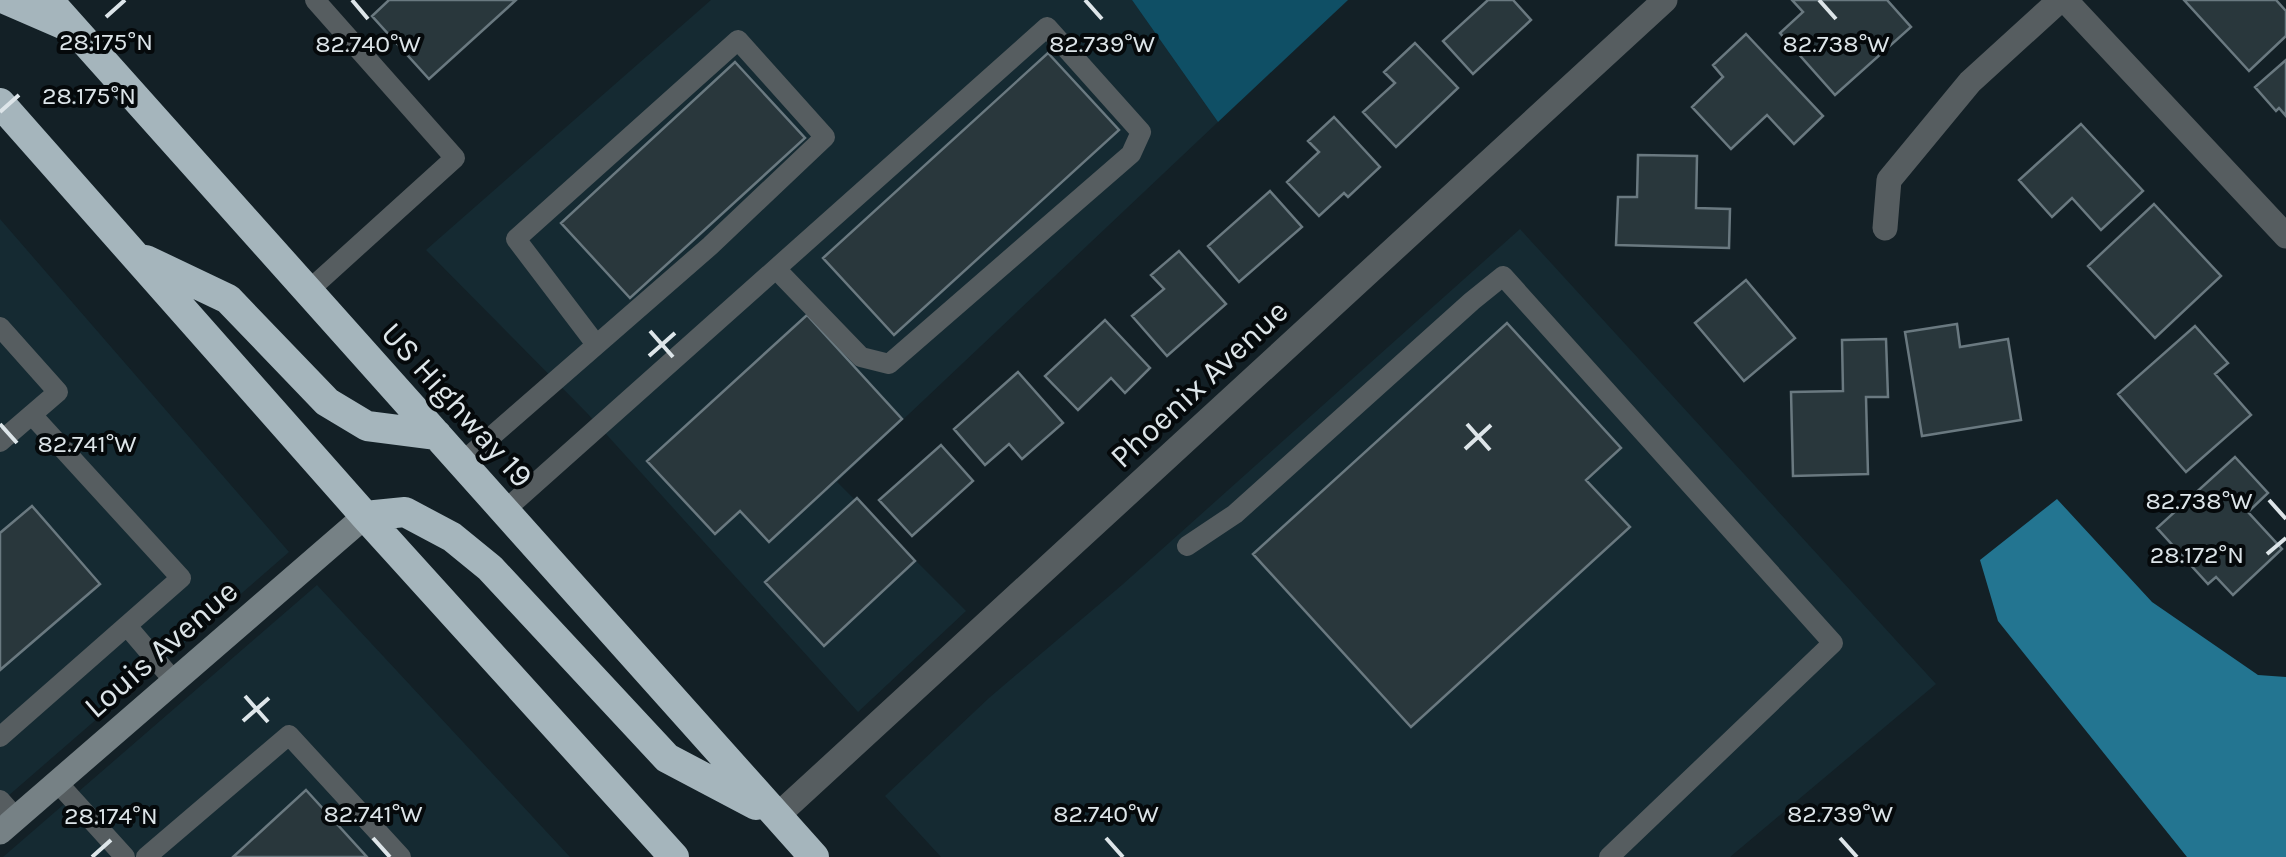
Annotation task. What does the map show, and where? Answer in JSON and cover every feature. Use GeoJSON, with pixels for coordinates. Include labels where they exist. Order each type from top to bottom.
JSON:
{"type":"FeatureCollection","features":[{"type":"Feature","properties":{"kind":"highway"},"geometry":{"type":"LineString","coordinates":[[8,0],[74,29]]}},
{"type":"Feature","properties":{"kind":"highway","name":"US Highway 19"},"geometry":{"type":"LineString","coordinates":[[48,0],[814,857]]}},
{"type":"Feature","properties":{"kind":"highway"},"geometry":{"type":"LineString","coordinates":[[4,115],[674,857]]}},
{"type":"Feature","properties":{"kind":"highway"},"geometry":{"type":"LineString","coordinates":[[134,255],[228,300],[327,402],[340,410],[367,426],[437,435]]}},
{"type":"Feature","properties":{"kind":"highway"},"geometry":{"type":"LineString","coordinates":[[365,516],[404,512],[452,537],[490,568],[667,758],[777,816]]}},
{"type":"Feature","properties":{"kind":"street","name":"Phoenix Avenue"},"geometry":{"type":"LineString","coordinates":[[777,816],[1665,0]]}},
{"type":"Feature","properties":{"kind":"street"},"geometry":{"type":"LineString","coordinates":[[1885,228],[1888,180],[1970,82],[2062,0],[2286,236]]}},
{"type":"Feature","properties":{"kind":"street","name":"Louis Avenue"},"geometry":{"type":"LineString","coordinates":[[5,817],[57,782],[365,516]]}},
{"type":"Feature","properties":{"kind":"lane"},"geometry":{"type":"LineString","coordinates":[[308,291],[455,158],[314,0]]}},
{"type":"Feature","properties":{"kind":"lane"},"geometry":{"type":"LineString","coordinates":[[504,511],[776,269],[1047,28],[1140,132],[1131,154],[889,364],[861,357],[776,269]]}},
{"type":"Feature","properties":{"kind":"lane"},"geometry":{"type":"LineString","coordinates":[[461,462],[710,246],[825,137],[738,40],[516,239],[596,344]]}},
{"type":"Feature","properties":{"kind":"lane"},"geometry":{"type":"LineString","coordinates":[[1187,546],[1235,514],[1503,276],[1833,643],[1609,857]]}},
{"type":"Feature","properties":{"kind":"lane"},"geometry":{"type":"LineString","coordinates":[[0,328],[58,392],[0,442]]}},
{"type":"Feature","properties":{"kind":"lane"},"geometry":{"type":"LineString","coordinates":[[0,737],[181,578],[32,415]]}},
{"type":"Feature","properties":{"kind":"lane"},"geometry":{"type":"LineString","coordinates":[[127,626],[174,680]]}},
{"type":"Feature","properties":{"kind":"lane"},"geometry":{"type":"LineString","coordinates":[[146,857],[289,735],[401,857]]}},
{"type":"Feature","properties":{"kind":"lane"},"geometry":{"type":"LineString","coordinates":[[57,782],[125,857]]}},
{"type":"Feature","properties":{"kind":"shaded area"},"geometry":{"type":"Polygon","coordinates":[[[711,0],[1132,0],[1218,122],[837,482],[966,611],[858,712],[587,413],[426,250],[711,0]]]}},
{"type":"Feature","properties":{"kind":"shaded area"},"geometry":{"type":"Polygon","coordinates":[[[1132,0],[1348,0],[1218,122],[1132,0]]]}},
{"type":"Feature","properties":{"kind":"shaded area"},"geometry":{"type":"Polygon","coordinates":[[[0,219],[289,552],[0,803],[0,219]]]}},
{"type":"Feature","properties":{"kind":"shaded area"},"geometry":{"type":"Polygon","coordinates":[[[1520,229],[1936,684],[1730,857],[941,857],[885,796],[989,698],[1122,585],[1520,229]]]}},
{"type":"Feature","properties":{"kind":"shaded area"},"geometry":{"type":"Polygon","coordinates":[[[2057,499],[2152,602],[2258,675],[2286,677],[2286,857],[2187,857],[1998,621],[1980,560],[2057,499]]]}},
{"type":"Feature","properties":{"kind":"shaded area"},"geometry":{"type":"Polygon","coordinates":[[[317,585],[570,857],[3,857],[317,585]]]}},
{"type":"Feature","properties":{"kind":"building"},"geometry":{"type":"Polygon","coordinates":[[[389,0],[516,0],[429,79],[372,16],[389,0]]]}},
{"type":"Feature","properties":{"kind":"building"},"geometry":{"type":"Polygon","coordinates":[[[1488,0],[1513,0],[1531,20],[1473,74],[1443,41],[1488,0]]]}},
{"type":"Feature","properties":{"kind":"building"},"geometry":{"type":"Polygon","coordinates":[[[1792,0],[1887,0],[1911,27],[1835,95],[1780,33],[1803,12],[1792,0]]]}},
{"type":"Feature","properties":{"kind":"building"},"geometry":{"type":"Polygon","coordinates":[[[2184,0],[2276,0],[2286,11],[2286,36],[2249,71],[2184,0]]]}},
{"type":"Feature","properties":{"kind":"building"},"geometry":{"type":"Polygon","coordinates":[[[1746,34],[1823,116],[1794,144],[1767,115],[1731,149],[1692,107],[1723,77],[1713,65],[1746,34]]]}},
{"type":"Feature","properties":{"kind":"building"},"geometry":{"type":"Polygon","coordinates":[[[1415,43],[1458,88],[1396,147],[1363,112],[1395,83],[1384,72],[1415,43]]]}},
{"type":"Feature","properties":{"kind":"building"},"geometry":{"type":"Polygon","coordinates":[[[1048,53],[1119,130],[894,335],[823,258],[1048,53]]]}},
{"type":"Feature","properties":{"kind":"building"},"geometry":{"type":"Polygon","coordinates":[[[2286,60],[2286,116],[2279,108],[2276,111],[2255,87],[2286,60]]]}},
{"type":"Feature","properties":{"kind":"building"},"geometry":{"type":"Polygon","coordinates":[[[735,62],[805,138],[630,298],[561,223],[735,62]]]}},
{"type":"Feature","properties":{"kind":"building"},"geometry":{"type":"Polygon","coordinates":[[[1334,117],[1380,167],[1348,197],[1344,193],[1319,216],[1287,182],[1319,152],[1308,141],[1334,117]]]}},
{"type":"Feature","properties":{"kind":"building"},"geometry":{"type":"Polygon","coordinates":[[[2081,124],[2143,191],[2101,230],[2072,198],[2052,217],[2019,180],[2081,124]]]}},
{"type":"Feature","properties":{"kind":"building"},"geometry":{"type":"Polygon","coordinates":[[[1638,155],[1697,156],[1696,208],[1730,209],[1729,248],[1616,245],[1618,197],[1637,197],[1638,155]]]}},
{"type":"Feature","properties":{"kind":"building"},"geometry":{"type":"Polygon","coordinates":[[[1270,191],[1302,227],[1239,282],[1208,246],[1270,191]]]}},
{"type":"Feature","properties":{"kind":"building"},"geometry":{"type":"Polygon","coordinates":[[[2154,204],[2221,276],[2155,338],[2088,266],[2154,204]]]}},
{"type":"Feature","properties":{"kind":"building"},"geometry":{"type":"Polygon","coordinates":[[[1179,251],[1226,304],[1167,356],[1132,316],[1164,289],[1151,275],[1179,251]]]}},
{"type":"Feature","properties":{"kind":"building"},"geometry":{"type":"Polygon","coordinates":[[[1746,280],[1795,338],[1744,381],[1695,323],[1746,280]]]}},
{"type":"Feature","properties":{"kind":"building"},"geometry":{"type":"Polygon","coordinates":[[[807,315],[902,419],[769,542],[740,511],[715,534],[647,461],[807,315]]]}},
{"type":"Feature","properties":{"kind":"building"},"geometry":{"type":"Polygon","coordinates":[[[1105,320],[1150,368],[1125,393],[1111,378],[1078,410],[1045,376],[1105,320]]]}},
{"type":"Feature","properties":{"kind":"building"},"geometry":{"type":"Polygon","coordinates":[[[1507,323],[1621,448],[1586,480],[1630,527],[1411,727],[1253,554],[1507,323]]]}},
{"type":"Feature","properties":{"kind":"building"},"geometry":{"type":"Polygon","coordinates":[[[1957,324],[1960,347],[2008,339],[2021,420],[1922,436],[1905,332],[1957,324]]]}},
{"type":"Feature","properties":{"kind":"building"},"geometry":{"type":"Polygon","coordinates":[[[2195,326],[2228,363],[2215,374],[2251,415],[2186,472],[2118,394],[2195,326]]]}},
{"type":"Feature","properties":{"kind":"building"},"geometry":{"type":"Polygon","coordinates":[[[1886,339],[1888,397],[1866,397],[1868,474],[1793,476],[1791,392],[1843,391],[1842,340],[1886,339]]]}},
{"type":"Feature","properties":{"kind":"building"},"geometry":{"type":"Polygon","coordinates":[[[1018,372],[1063,423],[1022,459],[1009,444],[985,465],[954,429],[1018,372]]]}},
{"type":"Feature","properties":{"kind":"building"},"geometry":{"type":"Polygon","coordinates":[[[941,445],[973,481],[912,536],[879,500],[941,445]]]}},
{"type":"Feature","properties":{"kind":"building"},"geometry":{"type":"Polygon","coordinates":[[[2235,457],[2268,493],[2248,512],[2282,549],[2233,595],[2216,577],[2208,584],[2157,528],[2235,457]]]}},
{"type":"Feature","properties":{"kind":"building"},"geometry":{"type":"Polygon","coordinates":[[[857,498],[915,561],[824,646],[765,582],[857,498]]]}},
{"type":"Feature","properties":{"kind":"building"},"geometry":{"type":"Polygon","coordinates":[[[32,506],[100,584],[0,670],[0,533],[32,506]]]}},
{"type":"Feature","properties":{"kind":"building"},"geometry":{"type":"Polygon","coordinates":[[[306,790],[367,857],[233,857],[306,790]]]}}]}
